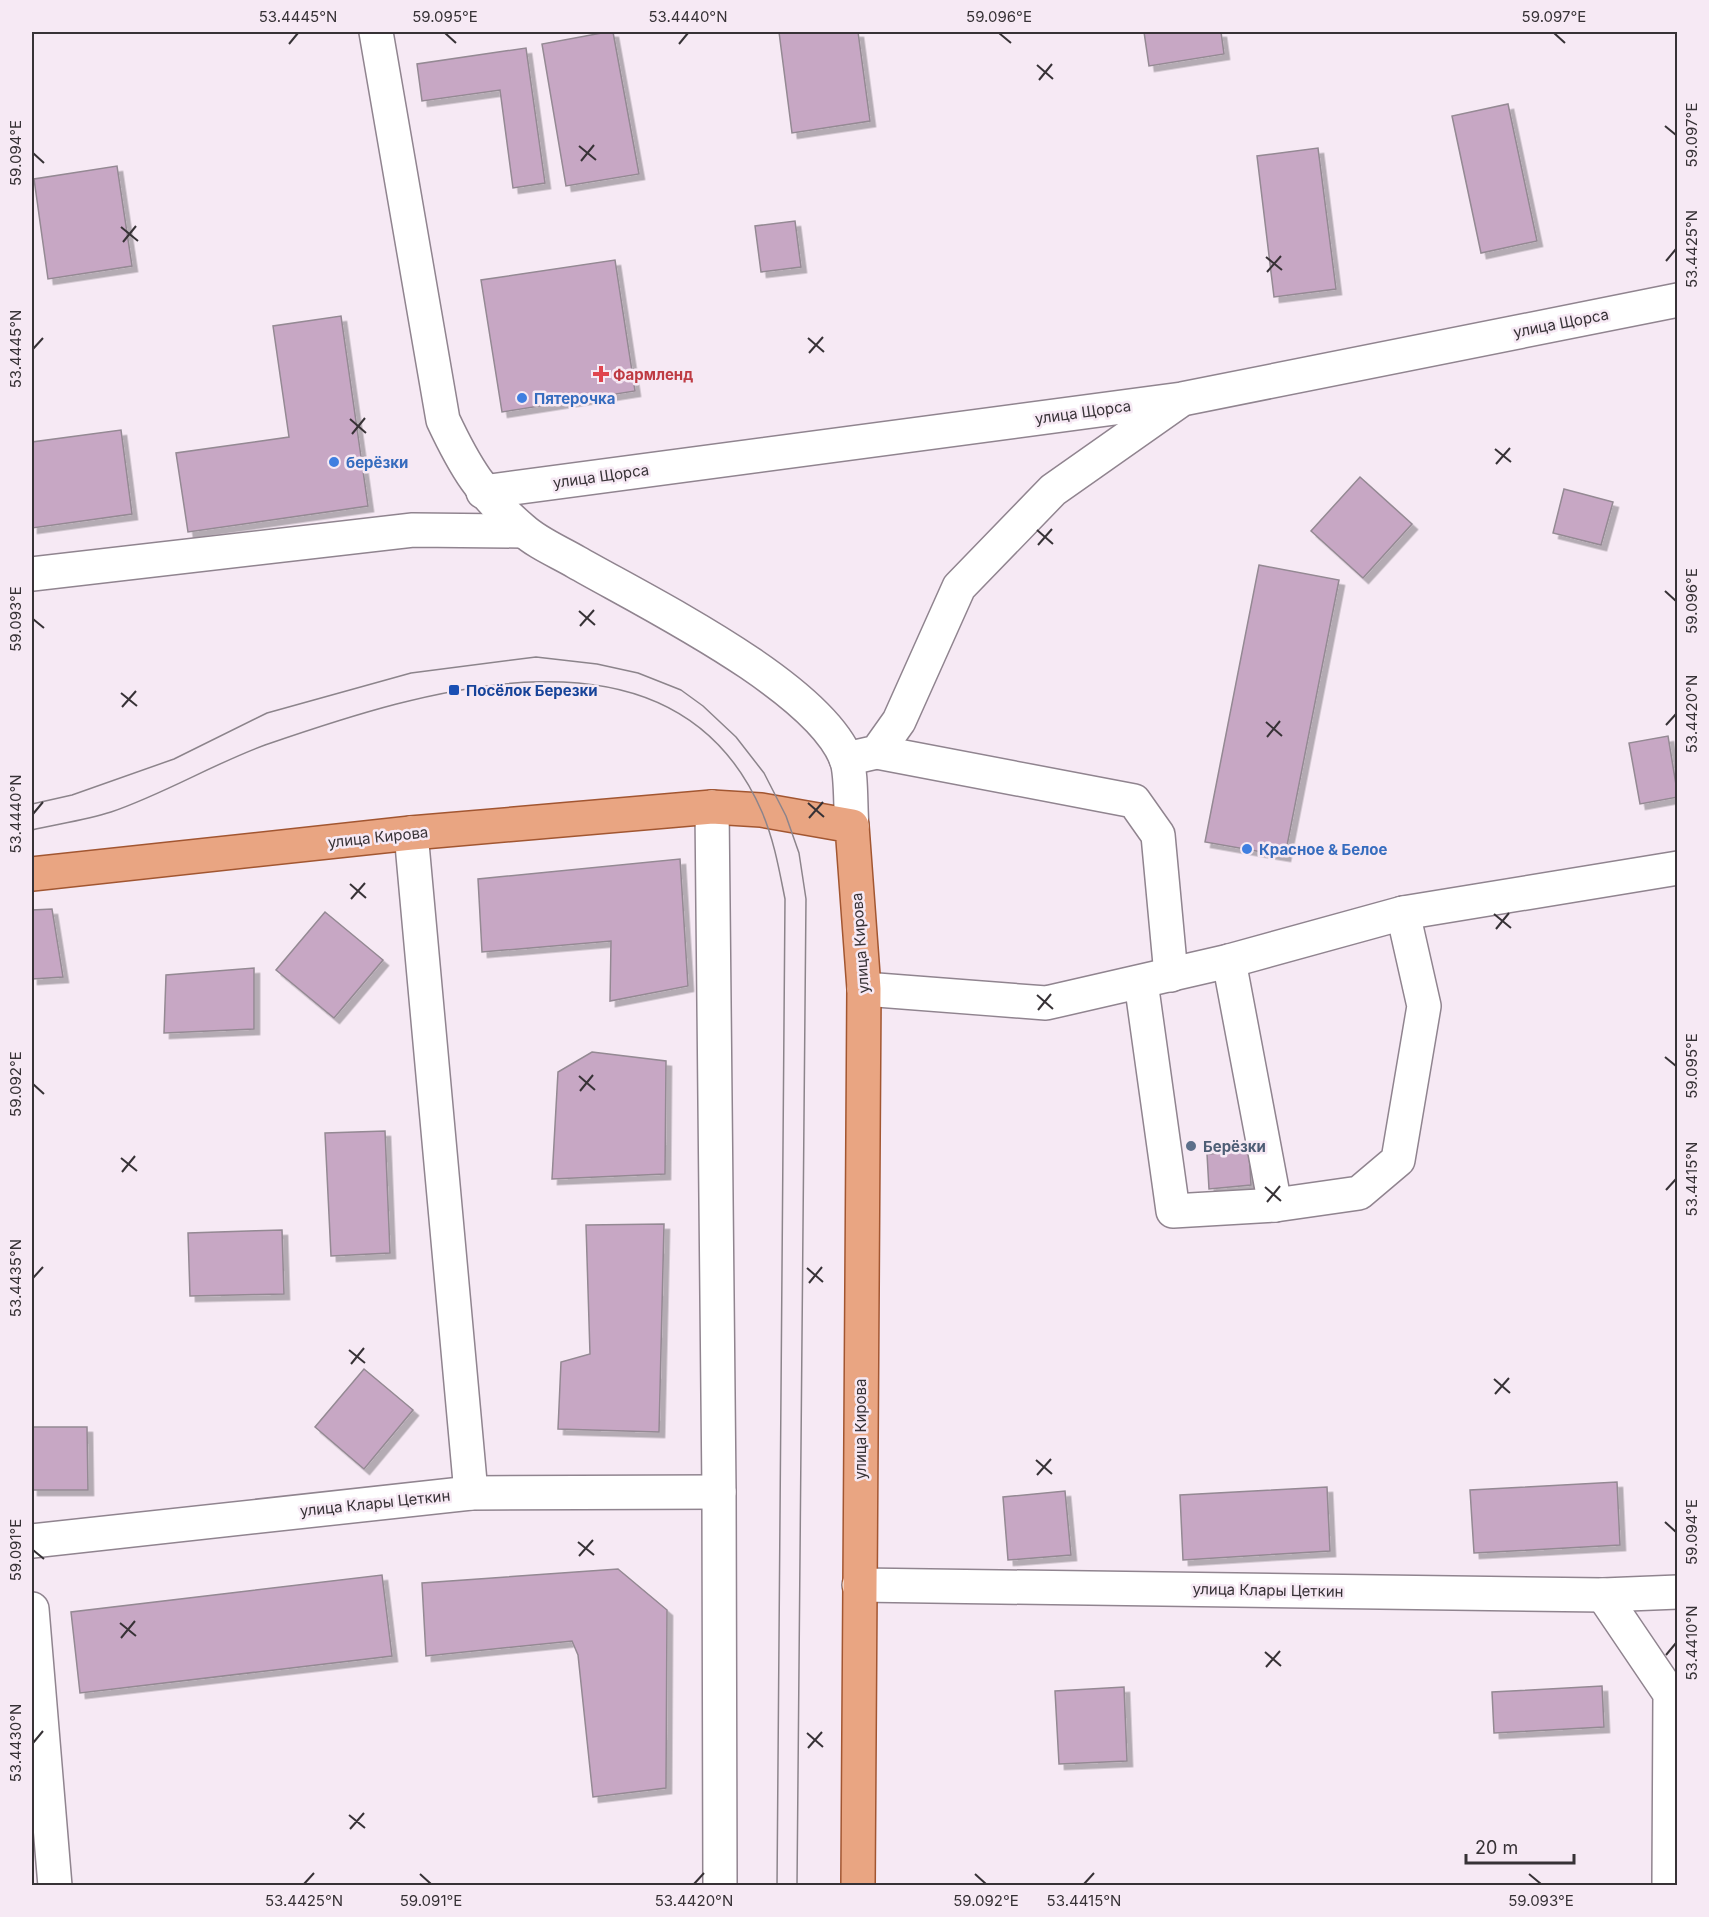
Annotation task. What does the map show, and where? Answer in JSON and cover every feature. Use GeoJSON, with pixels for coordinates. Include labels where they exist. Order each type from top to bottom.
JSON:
{"type":"FeatureCollection","features":[{"type":"Feature","properties":{"kind":"main road","name":"улица Кирова"},"geometry":{"type":"LineString","coordinates":[[32,874],[411,833],[712,807],[761,810],[852,826],[864,989],[858,1886]]}},
{"type":"Feature","properties":{"kind":"street"},"geometry":{"type":"LineString","coordinates":[[376,32],[443,420],[464,465],[483,492],[523,531],[754,665],[829,731],[862,755],[1134,801],[1158,835],[1156,978],[1173,1211],[1275,1205],[1359,1193],[1398,1160],[1424,1006],[1403,913]]}},
{"type":"Feature","properties":{"kind":"street","name":"улица Щорса"},"geometry":{"type":"LineString","coordinates":[[483,492],[1182,399],[1677,300]]}},
{"type":"Feature","properties":{"kind":"street"},"geometry":{"type":"LineString","coordinates":[[852,826],[862,755],[899,721],[959,587],[1053,490],[1182,399]]}},
{"type":"Feature","properties":{"kind":"street"},"geometry":{"type":"LineString","coordinates":[[32,574],[413,530],[523,531]]}},
{"type":"Feature","properties":{"kind":"street"},"geometry":{"type":"LineString","coordinates":[[712,807],[719,1492],[720,1886]]}},
{"type":"Feature","properties":{"kind":"street"},"geometry":{"type":"LineString","coordinates":[[411,833],[471,1493]]}},
{"type":"Feature","properties":{"kind":"street"},"geometry":{"type":"LineString","coordinates":[[864,989],[1046,1003],[1229,961],[1403,913],[1677,868]]}},
{"type":"Feature","properties":{"kind":"street"},"geometry":{"type":"LineString","coordinates":[[1229,961],[1275,1205]]}},
{"type":"Feature","properties":{"kind":"street","name":"улица Клары Цеткин"},"geometry":{"type":"LineString","coordinates":[[32,1541],[471,1493],[719,1492]]}},
{"type":"Feature","properties":{"kind":"street","name":"улица Клары Цеткин"},"geometry":{"type":"LineString","coordinates":[[859,1585],[1603,1595],[1677,1592]]}},
{"type":"Feature","properties":{"kind":"street"},"geometry":{"type":"LineString","coordinates":[[1603,1595],[1670,1694],[1670,1886]]}},
{"type":"Feature","properties":{"kind":"street"},"geometry":{"type":"LineString","coordinates":[[32,1609],[55,1886]]}},
{"type":"Feature","properties":{"kind":"building"},"geometry":{"type":"Polygon","coordinates":[[[613,32],[639,174],[566,186],[542,44],[613,32]]]}},
{"type":"Feature","properties":{"kind":"building"},"geometry":{"type":"Polygon","coordinates":[[[779,32],[858,32],[870,121],[792,133],[779,32]]]}},
{"type":"Feature","properties":{"kind":"building"},"geometry":{"type":"Polygon","coordinates":[[[1144,32],[1221,32],[1224,54],[1149,66],[1144,32]]]}},
{"type":"Feature","properties":{"kind":"building"},"geometry":{"type":"Polygon","coordinates":[[[526,48],[545,183],[513,188],[500,90],[422,101],[417,64],[526,48]]]}},
{"type":"Feature","properties":{"kind":"building"},"geometry":{"type":"Polygon","coordinates":[[[1508,104],[1537,241],[1481,253],[1452,116],[1508,104]]]}},
{"type":"Feature","properties":{"kind":"building"},"geometry":{"type":"Polygon","coordinates":[[[1318,148],[1336,289],[1274,297],[1257,156],[1318,148]]]}},
{"type":"Feature","properties":{"kind":"building"},"geometry":{"type":"Polygon","coordinates":[[[117,166],[132,266],[48,279],[34,179],[117,166]]]}},
{"type":"Feature","properties":{"kind":"building"},"geometry":{"type":"Polygon","coordinates":[[[795,221],[801,267],[761,272],[755,226],[795,221]]]}},
{"type":"Feature","properties":{"kind":"building"},"geometry":{"type":"Polygon","coordinates":[[[615,260],[635,391],[502,412],[481,280],[615,260]]]}},
{"type":"Feature","properties":{"kind":"building"},"geometry":{"type":"Polygon","coordinates":[[[341,316],[368,506],[188,532],[176,453],[289,437],[273,326],[341,316]]]}},
{"type":"Feature","properties":{"kind":"building"},"geometry":{"type":"Polygon","coordinates":[[[121,430],[132,514],[32,528],[32,442],[121,430]]]}},
{"type":"Feature","properties":{"kind":"building"},"geometry":{"type":"Polygon","coordinates":[[[1360,477],[1412,524],[1363,578],[1311,531],[1360,477]]]}},
{"type":"Feature","properties":{"kind":"building"},"geometry":{"type":"Polygon","coordinates":[[[1564,489],[1613,502],[1601,545],[1553,533],[1564,489]]]}},
{"type":"Feature","properties":{"kind":"building"},"geometry":{"type":"Polygon","coordinates":[[[1259,565],[1339,580],[1285,856],[1205,842],[1259,565]]]}},
{"type":"Feature","properties":{"kind":"building"},"geometry":{"type":"Polygon","coordinates":[[[1668,736],[1678,797],[1640,804],[1629,743],[1668,736]]]}},
{"type":"Feature","properties":{"kind":"building"},"geometry":{"type":"Polygon","coordinates":[[[680,859],[688,986],[610,1001],[611,941],[482,952],[478,879],[680,859]]]}},
{"type":"Feature","properties":{"kind":"building"},"geometry":{"type":"Polygon","coordinates":[[[52,909],[63,977],[32,979],[32,910],[52,909]]]}},
{"type":"Feature","properties":{"kind":"building"},"geometry":{"type":"Polygon","coordinates":[[[325,912],[383,960],[334,1018],[276,970],[325,912]]]}},
{"type":"Feature","properties":{"kind":"building"},"geometry":{"type":"Polygon","coordinates":[[[254,968],[254,1029],[164,1033],[166,975],[254,968]]]}},
{"type":"Feature","properties":{"kind":"building"},"geometry":{"type":"Polygon","coordinates":[[[592,1052],[666,1061],[665,1174],[552,1179],[558,1072],[592,1052]]]}},
{"type":"Feature","properties":{"kind":"building"},"geometry":{"type":"Polygon","coordinates":[[[385,1131],[390,1253],[331,1256],[325,1133],[385,1131]]]}},
{"type":"Feature","properties":{"kind":"building"},"geometry":{"type":"Polygon","coordinates":[[[1249,1151],[1251,1185],[1209,1189],[1207,1154],[1249,1151]]]}},
{"type":"Feature","properties":{"kind":"building"},"geometry":{"type":"Polygon","coordinates":[[[664,1224],[659,1432],[558,1429],[561,1362],[590,1354],[586,1225],[664,1224]]]}},
{"type":"Feature","properties":{"kind":"building"},"geometry":{"type":"Polygon","coordinates":[[[282,1230],[284,1294],[190,1296],[188,1233],[282,1230]]]}},
{"type":"Feature","properties":{"kind":"building"},"geometry":{"type":"Polygon","coordinates":[[[364,1369],[413,1410],[364,1469],[315,1427],[364,1369]]]}},
{"type":"Feature","properties":{"kind":"building"},"geometry":{"type":"Polygon","coordinates":[[[32,1427],[87,1427],[88,1490],[32,1490],[32,1427]]]}},
{"type":"Feature","properties":{"kind":"building"},"geometry":{"type":"Polygon","coordinates":[[[1617,1482],[1620,1545],[1474,1553],[1470,1490],[1617,1482]]]}},
{"type":"Feature","properties":{"kind":"building"},"geometry":{"type":"Polygon","coordinates":[[[1327,1487],[1330,1551],[1183,1560],[1180,1495],[1327,1487]]]}},
{"type":"Feature","properties":{"kind":"building"},"geometry":{"type":"Polygon","coordinates":[[[1065,1491],[1071,1555],[1008,1560],[1003,1497],[1065,1491]]]}},
{"type":"Feature","properties":{"kind":"building"},"geometry":{"type":"Polygon","coordinates":[[[618,1569],[667,1610],[666,1788],[593,1797],[578,1655],[572,1641],[426,1656],[422,1583],[618,1569]]]}},
{"type":"Feature","properties":{"kind":"building"},"geometry":{"type":"Polygon","coordinates":[[[382,1575],[392,1656],[80,1693],[71,1612],[382,1575]]]}},
{"type":"Feature","properties":{"kind":"building"},"geometry":{"type":"Polygon","coordinates":[[[1602,1686],[1604,1727],[1494,1733],[1492,1692],[1602,1686]]]}},
{"type":"Feature","properties":{"kind":"building"},"geometry":{"type":"Polygon","coordinates":[[[1124,1687],[1127,1761],[1059,1764],[1055,1691],[1124,1687]]]}},
{"type":"Feature","properties":{"kind":"tram line"},"geometry":{"type":"LineString","coordinates":[[32,804],[72,795],[174,759],[267,713],[411,673],[536,657],[597,664],[638,673],[681,690],[703,706],[736,737],[764,773],[786,816],[799,853],[806,899],[797,1886]]}},
{"type":"Feature","properties":{"kind":"tram line"},"geometry":{"type":"LineString","coordinates":[[32,830],[82,820],[131,805],[265,745],[328,724],[397,704],[468,689],[539,682],[607,687],[669,708],[722,748],[762,812],[773,844],[785,899],[777,1886]]}},
{"type":"Feature","properties":{"kind":"place","name":"Фармленд"},"geometry":{"type":"Point","coordinates":[601,374]}},
{"type":"Feature","properties":{"kind":"place","name":"Пятерочка"},"geometry":{"type":"Point","coordinates":[522,398]}},
{"type":"Feature","properties":{"kind":"place","name":"берёзки"},"geometry":{"type":"Point","coordinates":[334,462]}},
{"type":"Feature","properties":{"kind":"place","name":"Посёлок Березки"},"geometry":{"type":"Point","coordinates":[454,690]}},
{"type":"Feature","properties":{"kind":"place","name":"Красное & Белое"},"geometry":{"type":"Point","coordinates":[1247,849]}},
{"type":"Feature","properties":{"kind":"place","name":"Берёзки"},"geometry":{"type":"Point","coordinates":[1191,1146]}}]}
